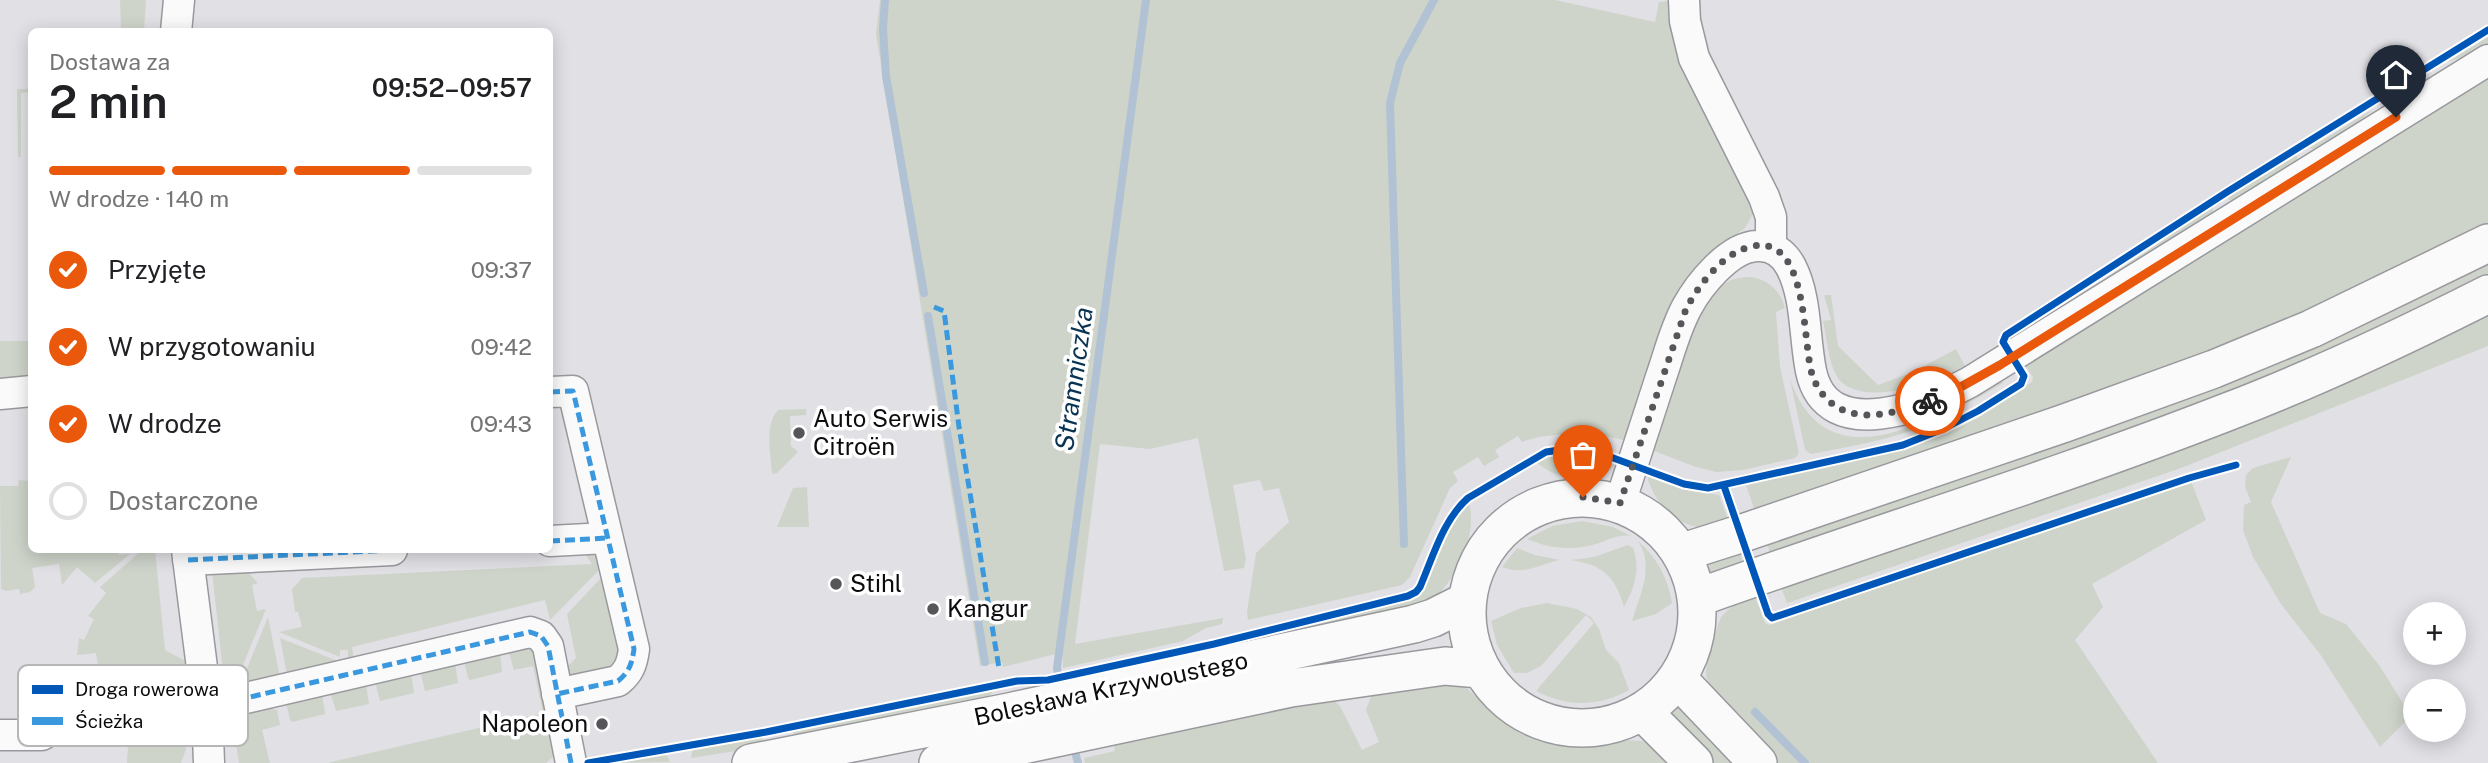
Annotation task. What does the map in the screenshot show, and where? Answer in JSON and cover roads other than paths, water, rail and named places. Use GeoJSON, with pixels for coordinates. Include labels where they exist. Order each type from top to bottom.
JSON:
{"type":"FeatureCollection","features":[{"type":"Feature","properties":{"kind":"main road"},"geometry":{"type":"LineString","coordinates":[[1680,553],[2065,423],[2214,369],[2311,329],[2488,243]]}},
{"type":"Feature","properties":{"kind":"main road"},"geometry":{"type":"LineString","coordinates":[[1696,598],[2230,412],[2328,370],[2488,294]]}},
{"type":"Feature","properties":{"kind":"main road"},"geometry":{"type":"LineString","coordinates":[[1583,497],[1620,503],[1654,523],[1669,537],[1680,553],[1691,575],[1696,598],[1698,619],[1694,640],[1688,660],[1677,678],[1667,691],[1642,711],[1623,721],[1602,726],[1559,726],[1518,709],[1502,696],[1480,669],[1469,637],[1467,601],[1473,575],[1490,542],[1516,518],[1531,509],[1565,498],[1583,497]]}},
{"type":"Feature","properties":{"kind":"main road","name":"Bolesława Krzywoustego"},"geometry":{"type":"LineString","coordinates":[[751,763],[915,732],[1415,624],[1467,601]]}},
{"type":"Feature","properties":{"kind":"main road","name":"Bolesława Krzywoustego"},"geometry":{"type":"LineString","coordinates":[[938,763],[1291,688],[1445,666],[1480,669]]}},
{"type":"Feature","properties":{"kind":"main road"},"geometry":{"type":"LineString","coordinates":[[1677,678],[1758,763]]}},
{"type":"Feature","properties":{"kind":"main road"},"geometry":{"type":"LineString","coordinates":[[1642,711],[1694,763]]}},
{"type":"Feature","properties":{"kind":"street"},"geometry":{"type":"LineString","coordinates":[[176,28],[178,0]]}},
{"type":"Feature","properties":{"kind":"street"},"geometry":{"type":"LineString","coordinates":[[1684,0],[1685,21],[1694,58],[1767,207],[1771,248]]}},
{"type":"Feature","properties":{"kind":"street"},"geometry":{"type":"LineString","coordinates":[[1620,503],[1681,320],[1692,298],[1710,275],[1735,254],[1752,246],[1771,248],[1782,254],[1792,268],[1802,305],[1812,373],[1826,399],[1850,414],[1869,415],[1920,404],[1957,389],[2000,365],[2488,60]]}},
{"type":"Feature","properties":{"kind":"street"},"geometry":{"type":"LineString","coordinates":[[0,394],[28,391]]}},
{"type":"Feature","properties":{"kind":"street"},"geometry":{"type":"LineString","coordinates":[[553,391],[573,391],[634,649],[632,664],[618,681],[557,694]]}},
{"type":"Feature","properties":{"kind":"street"},"geometry":{"type":"LineString","coordinates":[[553,541],[607,538]]}},
{"type":"Feature","properties":{"kind":"street"},"geometry":{"type":"LineString","coordinates":[[202,665],[188,555],[270,553]]}},
{"type":"Feature","properties":{"kind":"street"},"geometry":{"type":"LineString","coordinates":[[248,697],[530,632],[541,636],[548,646],[571,763]]}},
{"type":"Feature","properties":{"kind":"street"},"geometry":{"type":"LineString","coordinates":[[0,735],[18,735]]}},
{"type":"Feature","properties":{"kind":"waterway"},"geometry":{"type":"LineString","coordinates":[[885,0],[883,29],[886,76],[924,293]]}},
{"type":"Feature","properties":{"kind":"waterway","name":"Stramniczka"},"geometry":{"type":"LineString","coordinates":[[1061,691],[1057,668],[1146,0]]}},
{"type":"Feature","properties":{"kind":"waterway"},"geometry":{"type":"LineString","coordinates":[[1404,544],[1390,103],[1400,63],[1434,0]]}},
{"type":"Feature","properties":{"kind":"waterway"},"geometry":{"type":"LineString","coordinates":[[928,316],[985,662]]}},
{"type":"Feature","properties":{"kind":"waterway"},"geometry":{"type":"LineString","coordinates":[[1755,712],[1805,763]]}},
{"type":"Feature","properties":{"kind":"waterway","name":"Stramniczka"},"geometry":{"type":"LineString","coordinates":[[1073,744],[1078,763]]}},
{"type":"Feature","properties":{"kind":"place","name":"Auto Serwis Citroën"},"geometry":{"type":"Point","coordinates":[799,433]}},
{"type":"Feature","properties":{"kind":"place","name":"Stihl"},"geometry":{"type":"Point","coordinates":[836,584]}},
{"type":"Feature","properties":{"kind":"place","name":"Kangur"},"geometry":{"type":"Point","coordinates":[933,609]}},
{"type":"Feature","properties":{"kind":"place","name":"Napoleon"},"geometry":{"type":"Point","coordinates":[602,724]}}]}
